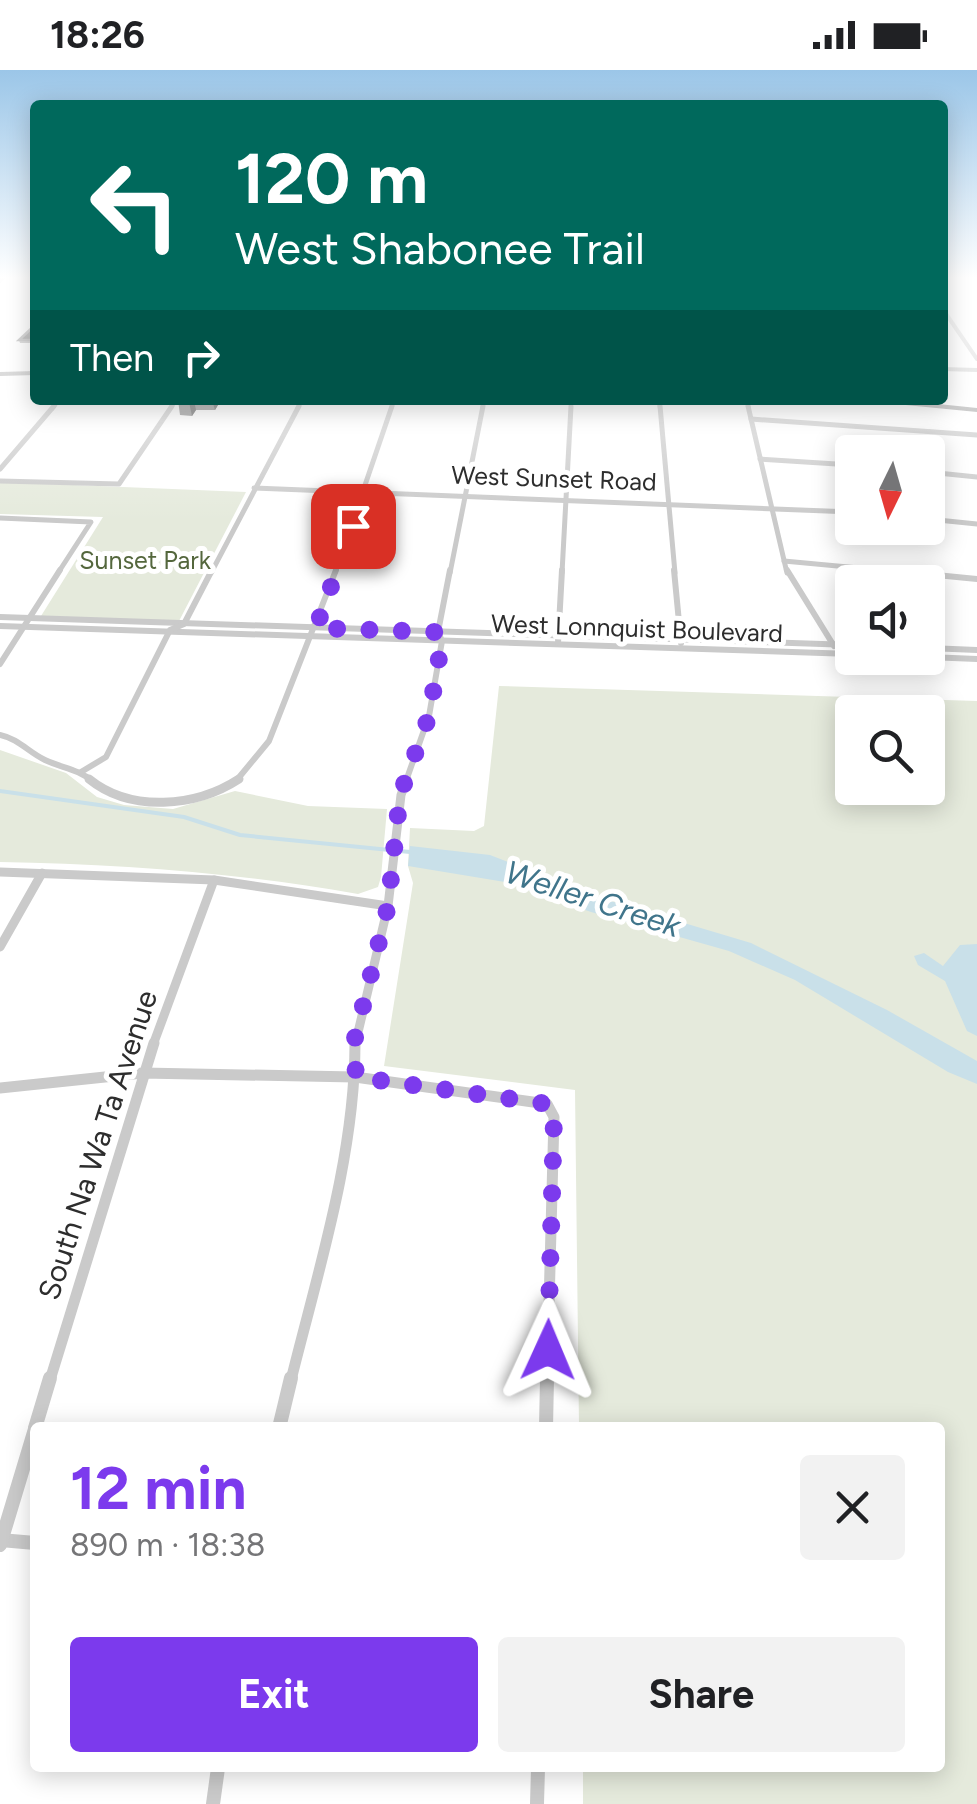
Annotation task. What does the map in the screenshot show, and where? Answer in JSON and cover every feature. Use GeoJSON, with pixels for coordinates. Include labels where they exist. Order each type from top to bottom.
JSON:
{"type":"FeatureCollection","features":[{"type":"Feature","properties":{"kind":"main road"},"geometry":{"type":"LineString","coordinates":[[0,373],[30,374]]}},
{"type":"Feature","properties":{"kind":"main road"},"geometry":{"type":"LineString","coordinates":[[926,405],[977,410]]}},
{"type":"Feature","properties":{"kind":"street"},"geometry":{"type":"LineString","coordinates":[[948,368],[977,370]]}},
{"type":"Feature","properties":{"kind":"street"},"geometry":{"type":"LineString","coordinates":[[0,469],[55,405]]}},
{"type":"Feature","properties":{"kind":"street"},"geometry":{"type":"LineString","coordinates":[[0,481],[119,484],[173,405]]}},
{"type":"Feature","properties":{"kind":"street"},"geometry":{"type":"LineString","coordinates":[[81,772],[106,756],[170,630],[184,624],[299,405]]}},
{"type":"Feature","properties":{"kind":"street"},"geometry":{"type":"LineString","coordinates":[[0,735],[14,738],[43,758],[81,772],[104,791],[132,800],[182,802],[222,790],[250,767],[269,741],[316,628],[392,405]]}},
{"type":"Feature","properties":{"kind":"street"},"geometry":{"type":"LineString","coordinates":[[280,1422],[336,1196],[356,1077],[354,1042],[388,906],[400,795],[429,716],[483,405]]}},
{"type":"Feature","properties":{"kind":"street"},"geometry":{"type":"LineString","coordinates":[[558,642],[571,405]]}},
{"type":"Feature","properties":{"kind":"street"},"geometry":{"type":"LineString","coordinates":[[660,405],[682,646]]}},
{"type":"Feature","properties":{"kind":"street"},"geometry":{"type":"LineString","coordinates":[[748,405],[792,586],[821,621],[835,647]]}},
{"type":"Feature","properties":{"kind":"street"},"geometry":{"type":"LineString","coordinates":[[751,418],[977,435]]}},
{"type":"Feature","properties":{"kind":"street"},"geometry":{"type":"LineString","coordinates":[[760,459],[835,464]]}},
{"type":"Feature","properties":{"kind":"street"},"geometry":{"type":"LineString","coordinates":[[945,473],[977,476]]}},
{"type":"Feature","properties":{"kind":"street","name":"West Sunset Road"},"geometry":{"type":"LineString","coordinates":[[254,488],[835,511]]}},
{"type":"Feature","properties":{"kind":"street"},"geometry":{"type":"LineString","coordinates":[[0,518],[92,522],[0,664]]}},
{"type":"Feature","properties":{"kind":"street"},"geometry":{"type":"LineString","coordinates":[[945,521],[977,524]]}},
{"type":"Feature","properties":{"kind":"street"},"geometry":{"type":"LineString","coordinates":[[784,561],[977,578]]}},
{"type":"Feature","properties":{"kind":"street","name":"West Lonnquist Boulevard"},"geometry":{"type":"LineString","coordinates":[[0,617],[316,628],[558,642],[835,649]]}},
{"type":"Feature","properties":{"kind":"street","name":"West Lonnquist Boulevard"},"geometry":{"type":"LineString","coordinates":[[0,626],[310,637],[440,637]]}},
{"type":"Feature","properties":{"kind":"street"},"geometry":{"type":"LineString","coordinates":[[945,649],[977,650]]}},
{"type":"Feature","properties":{"kind":"street"},"geometry":{"type":"LineString","coordinates":[[945,658],[977,659]]}},
{"type":"Feature","properties":{"kind":"street"},"geometry":{"type":"LineString","coordinates":[[0,872],[214,880],[388,906]]}},
{"type":"Feature","properties":{"kind":"street"},"geometry":{"type":"LineString","coordinates":[[0,947],[42,872]]}},
{"type":"Feature","properties":{"kind":"street","name":"South Na Wa Ta Avenue"},"geometry":{"type":"LineString","coordinates":[[37,1422],[142,1072],[214,880]]}},
{"type":"Feature","properties":{"kind":"street"},"geometry":{"type":"LineString","coordinates":[[0,1088],[142,1072],[356,1077],[548,1104],[554,1117],[546,1422]]}},
{"type":"Feature","properties":{"kind":"street","name":"South Na Wa Ta Avenue"},"geometry":{"type":"LineString","coordinates":[[0,1542],[30,1444]]}},
{"type":"Feature","properties":{"kind":"street"},"geometry":{"type":"LineString","coordinates":[[0,1542],[30,1543]]}},
{"type":"Feature","properties":{"kind":"street"},"geometry":{"type":"LineString","coordinates":[[214,1804],[218,1772]]}},
{"type":"Feature","properties":{"kind":"street"},"geometry":{"type":"LineString","coordinates":[[537,1804],[538,1772]]}},
{"type":"Feature","properties":{"kind":"green space","name":"Sunset Park"},"geometry":{"type":"Polygon","coordinates":[[[0,482],[246,492],[179,621],[41,616],[103,517],[0,514],[0,482]]]}},
{"type":"Feature","properties":{"kind":"green space"},"geometry":{"type":"Polygon","coordinates":[[[499,686],[835,697],[835,805],[945,805],[945,700],[977,701],[977,1804],[583,1804],[583,1772],[945,1772],[945,1422],[579,1422],[575,1090],[384,1066],[413,883],[408,866],[410,828],[474,831],[484,826],[499,686]]]}},
{"type":"Feature","properties":{"kind":"green space"},"geometry":{"type":"Polygon","coordinates":[[[0,750],[66,773],[97,797],[124,805],[173,809],[235,791],[308,806],[387,809],[378,887],[358,894],[180,871],[0,862],[0,750]]]}},
{"type":"Feature","properties":{"kind":"water"},"geometry":{"type":"Polygon","coordinates":[[[410,846],[490,855],[597,897],[751,943],[887,1010],[977,1061],[977,1084],[948,1072],[795,980],[729,951],[591,912],[505,882],[408,866],[410,846]]]}},
{"type":"Feature","properties":{"kind":"water"},"geometry":{"type":"Polygon","coordinates":[[[977,944],[977,1036],[967,1031],[945,981],[918,965],[914,956],[924,953],[943,966],[960,945],[977,944]]]}},
{"type":"Feature","properties":{"kind":"waterway","name":"Weller Creek"},"geometry":{"type":"LineString","coordinates":[[0,791],[184,817],[240,835],[410,852]]}},
{"type":"Feature","properties":{"kind":"route"},"geometry":{"type":"LineString","coordinates":[[353,526],[316,628],[438,632],[442,641],[426,729],[400,795],[388,906],[354,1042],[356,1077],[548,1104],[554,1117],[548,1350]]}}]}
